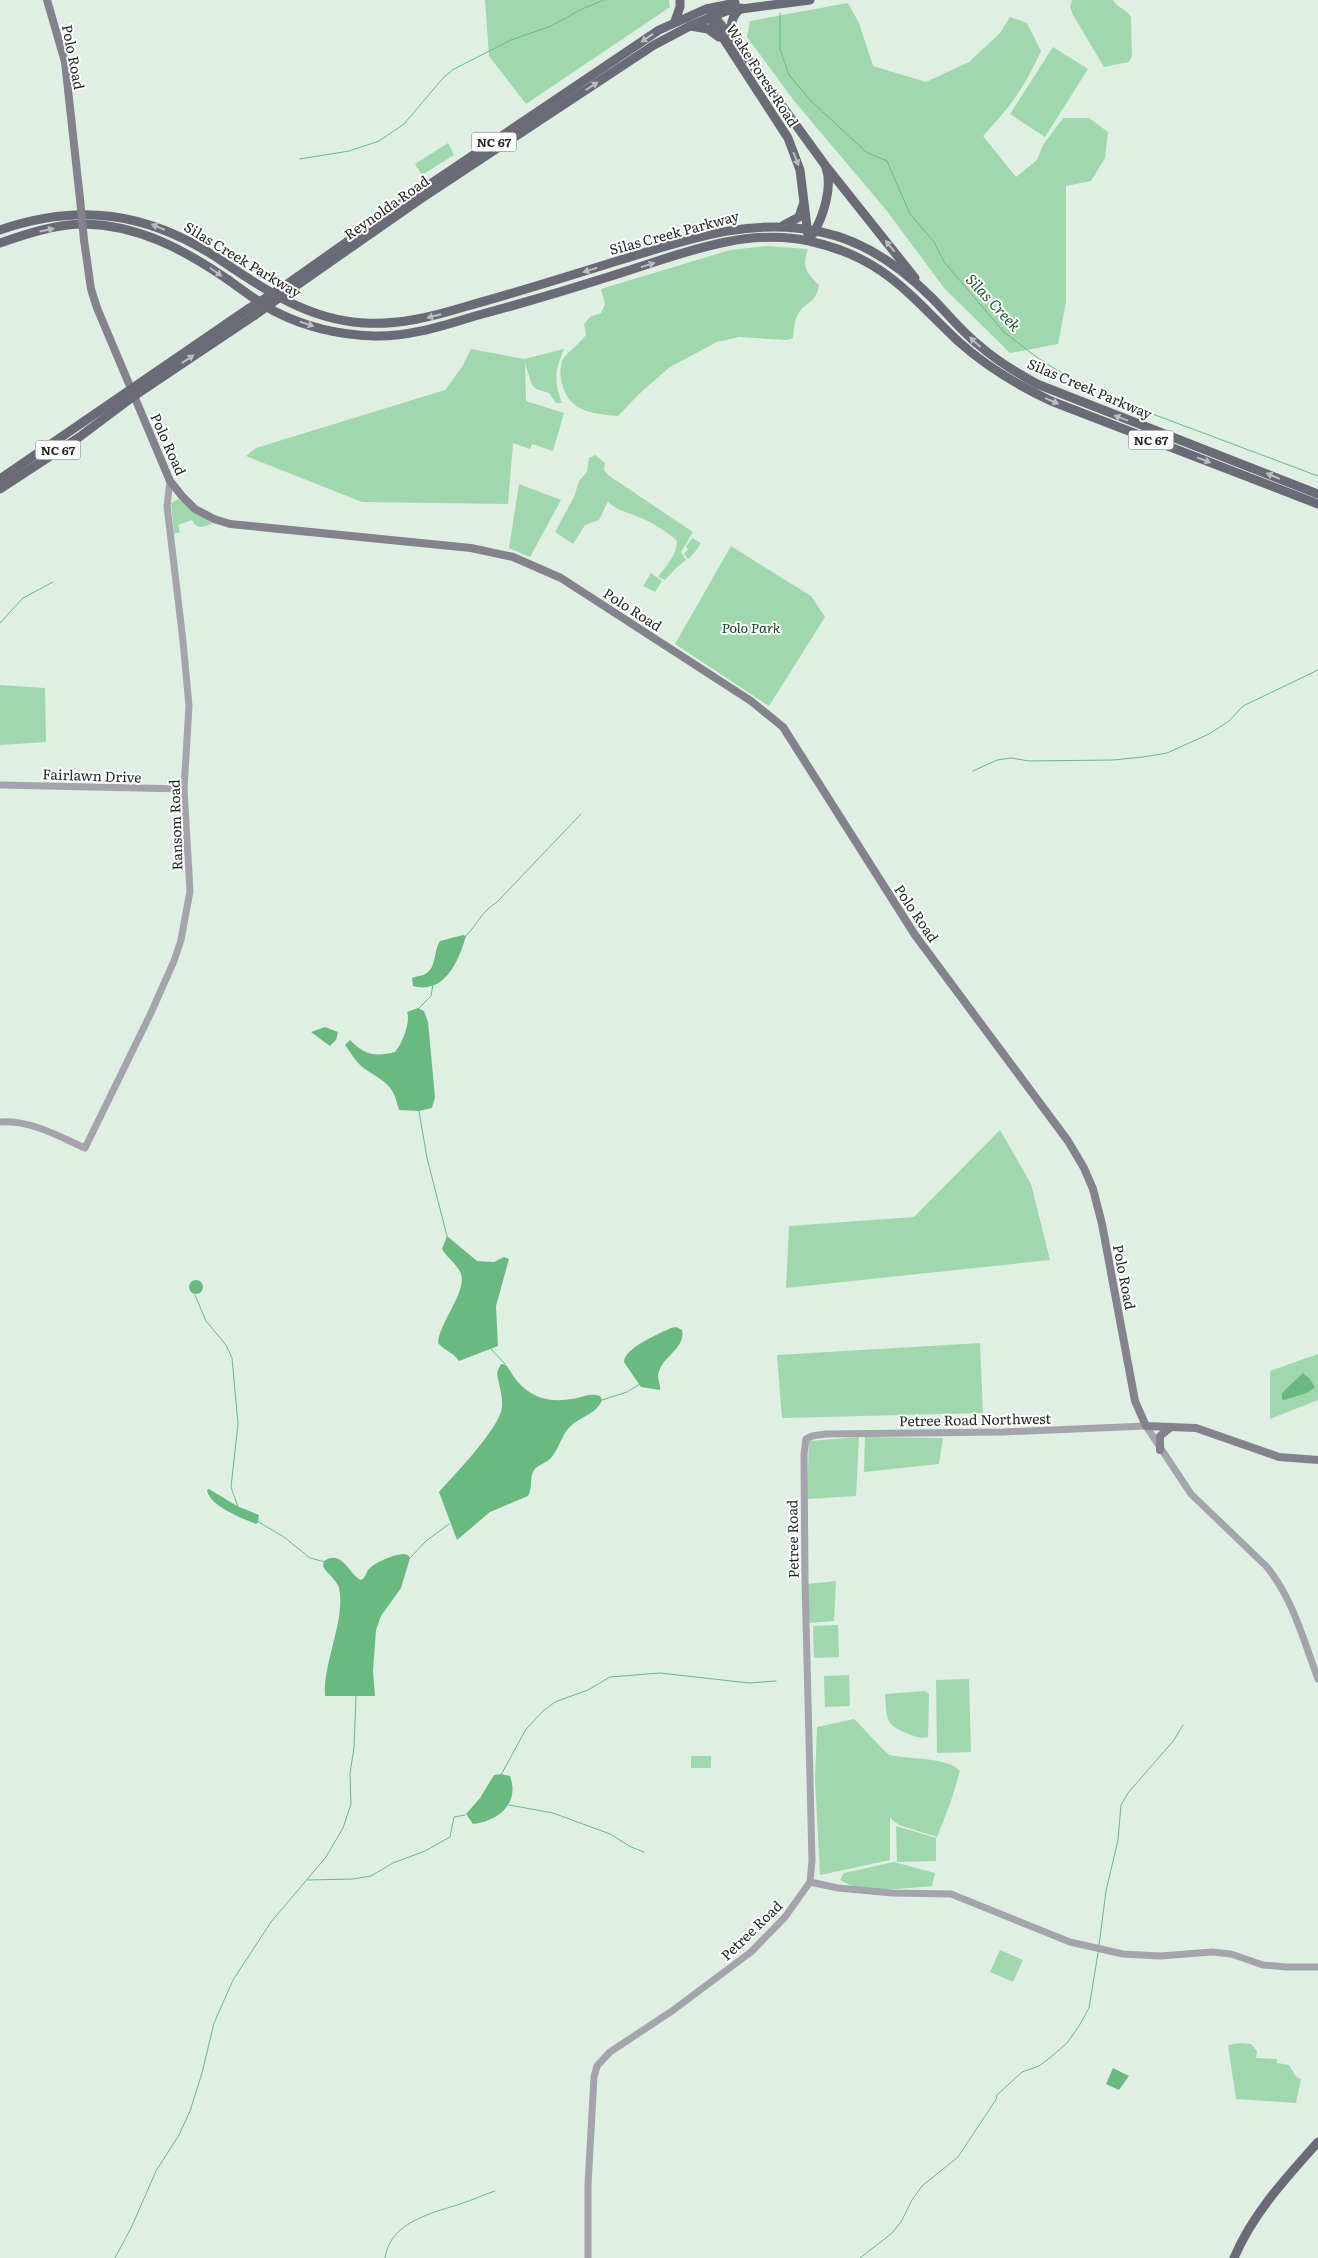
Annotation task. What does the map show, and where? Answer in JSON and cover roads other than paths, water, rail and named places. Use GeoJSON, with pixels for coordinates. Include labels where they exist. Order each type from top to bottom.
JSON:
{"type":"FeatureCollection","features":[{"type":"Feature","properties":{"kind":"main road","name":"Polo Road"},"geometry":{"type":"LineString","coordinates":[[47,0],[65,62],[91,288],[97,308],[170,481],[195,509],[224,523],[471,548],[503,554],[532,564],[578,587],[751,701],[778,722],[792,739],[915,934],[1055,1121],[1084,1168],[1096,1199],[1102,1224],[1135,1401],[1146,1426]]}},
{"type":"Feature","properties":{"kind":"main road"},"geometry":{"type":"LineString","coordinates":[[675,22],[680,8],[680,0]]}},
{"type":"Feature","properties":{"kind":"main road","name":"Reynolda Road"},"geometry":{"type":"LineString","coordinates":[[0,479],[654,45],[710,14],[757,0]]}},
{"type":"Feature","properties":{"kind":"main road","name":"Reynolda Road"},"geometry":{"type":"LineString","coordinates":[[288,287],[402,204],[659,30],[675,22],[740,8],[810,0]]}},
{"type":"Feature","properties":{"kind":"main road"},"geometry":{"type":"LineString","coordinates":[[730,41],[730,25],[735,13],[740,8]]}},
{"type":"Feature","properties":{"kind":"main road","name":"Wake Forest Road"},"geometry":{"type":"LineString","coordinates":[[710,14],[825,165],[931,297]]}},
{"type":"Feature","properties":{"kind":"main road","name":"NC 67"},"geometry":{"type":"LineString","coordinates":[[690,26],[708,28],[730,41]]}},
{"type":"Feature","properties":{"kind":"main road","name":"Wake Forest Road"},"geometry":{"type":"LineString","coordinates":[[730,41],[788,138],[800,170],[811,230]]}},
{"type":"Feature","properties":{"kind":"main road","name":"Wake Forest Road"},"geometry":{"type":"LineString","coordinates":[[809,241],[811,230],[830,184],[825,165]]}},
{"type":"Feature","properties":{"kind":"main road"},"geometry":{"type":"LineString","coordinates":[[780,226],[790,223],[798,217],[804,200]]}},
{"type":"Feature","properties":{"kind":"main road","name":"Silas Creek Parkway"},"geometry":{"type":"LineString","coordinates":[[0,230],[43,218],[82,214],[116,216],[151,224],[184,238],[275,296],[308,312],[340,320],[384,324],[425,318],[490,301],[725,230],[755,226],[780,226],[811,230],[844,238],[882,257],[931,297],[978,345],[1014,371],[1037,384],[1318,494]]}},
{"type":"Feature","properties":{"kind":"main road","name":"Silas Creek Parkway"},"geometry":{"type":"LineString","coordinates":[[0,243],[52,228],[83,224],[114,227],[145,234],[175,246],[196,258],[274,311],[324,330],[376,336],[402,335],[429,330],[674,257],[739,240],[766,238],[809,241],[860,258],[882,271],[903,286],[960,342],[1014,384],[1050,401],[1318,504]]}},
{"type":"Feature","properties":{"kind":"main road","name":"Reynolda Road"},"geometry":{"type":"LineString","coordinates":[[0,489],[78,438],[132,393]]}},
{"type":"Feature","properties":{"kind":"main road"},"geometry":{"type":"LineString","coordinates":[[1146,1426],[1196,1428],[1279,1457],[1318,1460]]}},
{"type":"Feature","properties":{"kind":"main road"},"geometry":{"type":"LineString","coordinates":[[1160,1450],[1160,1436],[1171,1427]]}},
{"type":"Feature","properties":{"kind":"main road"},"geometry":{"type":"LineString","coordinates":[[1234,2258],[1244,2235],[1265,2202],[1318,2142]]}},
{"type":"Feature","properties":{"kind":"street","name":"Ransom Road"},"geometry":{"type":"LineString","coordinates":[[0,1122],[16,1122],[34,1126],[85,1148],[150,1014],[181,940],[190,891],[184,789],[189,706],[184,641],[167,506],[170,481]]}},
{"type":"Feature","properties":{"kind":"street","name":"Fairlawn Drive"},"geometry":{"type":"LineString","coordinates":[[0,785],[184,789]]}},
{"type":"Feature","properties":{"kind":"street","name":"Petree Road Northwest"},"geometry":{"type":"LineString","coordinates":[[806,1439],[826,1434],[1003,1432],[1146,1426]]}},
{"type":"Feature","properties":{"kind":"street"},"geometry":{"type":"LineString","coordinates":[[1146,1426],[1160,1450],[1196,1500],[1250,1550],[1276,1579],[1288,1603],[1318,1680]]}},
{"type":"Feature","properties":{"kind":"street","name":"Petree Road"},"geometry":{"type":"LineString","coordinates":[[588,2258],[590,2146],[594,2076],[597,2066],[610,2052],[672,2011],[751,1952],[785,1917],[810,1882],[812,1831],[804,1571],[804,1454],[806,1439]]}},
{"type":"Feature","properties":{"kind":"street"},"geometry":{"type":"LineString","coordinates":[[810,1882],[865,1891],[952,1894],[1070,1942],[1141,1957],[1212,1952],[1231,1954],[1263,1964],[1286,1968],[1318,1967]]}},
{"type":"Feature","properties":{"kind":"waterway"},"geometry":{"type":"LineString","coordinates":[[300,159],[349,151],[379,141],[404,124],[443,78],[454,69],[511,40],[551,26],[582,9],[604,0]]}},
{"type":"Feature","properties":{"kind":"waterway","name":"Silas Creek"},"geometry":{"type":"LineString","coordinates":[[780,13],[780,49],[789,75],[810,100],[866,152],[887,161],[910,214],[934,242],[945,263],[1004,332],[1055,369],[1126,404],[1318,476]]}},
{"type":"Feature","properties":{"kind":"waterway"},"geometry":{"type":"LineString","coordinates":[[0,623],[23,598],[53,582]]}},
{"type":"Feature","properties":{"kind":"waterway"},"geometry":{"type":"LineString","coordinates":[[973,771],[997,760],[1011,758],[1029,761],[1113,760],[1167,753],[1209,734],[1229,721],[1243,706],[1318,670]]}},
{"type":"Feature","properties":{"kind":"waterway"},"geometry":{"type":"LineString","coordinates":[[465,937],[483,914],[497,902],[581,814]]}},
{"type":"Feature","properties":{"kind":"waterway"},"geometry":{"type":"LineString","coordinates":[[418,1009],[431,996],[433,984]]}},
{"type":"Feature","properties":{"kind":"waterway"},"geometry":{"type":"LineString","coordinates":[[419,1111],[427,1158],[447,1236]]}},
{"type":"Feature","properties":{"kind":"waterway"},"geometry":{"type":"LineString","coordinates":[[195,1295],[206,1321],[226,1345],[232,1358],[238,1424],[231,1487],[238,1507]]}},
{"type":"Feature","properties":{"kind":"waterway"},"geometry":{"type":"LineString","coordinates":[[491,1349],[505,1364]]}},
{"type":"Feature","properties":{"kind":"waterway"},"geometry":{"type":"LineString","coordinates":[[602,1400],[627,1392],[640,1384]]}},
{"type":"Feature","properties":{"kind":"waterway"},"geometry":{"type":"LineString","coordinates":[[257,1521],[284,1537],[310,1558],[325,1562]]}},
{"type":"Feature","properties":{"kind":"waterway"},"geometry":{"type":"LineString","coordinates":[[409,1559],[426,1541],[449,1524]]}},
{"type":"Feature","properties":{"kind":"waterway"},"geometry":{"type":"LineString","coordinates":[[501,1775],[526,1729],[543,1711],[555,1702],[588,1690],[610,1677],[660,1673],[749,1683],[776,1681]]}},
{"type":"Feature","properties":{"kind":"waterway"},"geometry":{"type":"LineString","coordinates":[[115,2258],[132,2226],[156,2171],[179,2135],[190,2111],[202,2073],[214,2023],[233,1980],[271,1922],[326,1857],[343,1828],[351,1804],[350,1773],[354,1748],[356,1696]]}},
{"type":"Feature","properties":{"kind":"waterway"},"geometry":{"type":"LineString","coordinates":[[1099,1945],[1106,1891],[1118,1840],[1121,1805],[1128,1793],[1174,1740],[1183,1725]]}},
{"type":"Feature","properties":{"kind":"waterway"},"geometry":{"type":"LineString","coordinates":[[509,1805],[553,1813],[610,1834],[631,1847],[644,1852]]}},
{"type":"Feature","properties":{"kind":"waterway"},"geometry":{"type":"LineString","coordinates":[[308,1880],[353,1879],[371,1876],[393,1863],[425,1851],[450,1837],[454,1817],[465,1815]]}},
{"type":"Feature","properties":{"kind":"waterway"},"geometry":{"type":"LineString","coordinates":[[860,2258],[892,2233],[901,2222],[912,2200],[922,2186],[958,2157],[997,2098],[996,2096],[1022,2072],[1039,2066],[1067,2043],[1089,2008],[1098,1953]]}},
{"type":"Feature","properties":{"kind":"waterway"},"geometry":{"type":"LineString","coordinates":[[385,2258],[389,2245],[395,2235],[405,2226],[428,2215],[495,2191]]}},
{"type":"Feature","properties":{"kind":"park label","name":"Polo Park"},"geometry":{"type":"Point","coordinates":[751,627]}}]}
